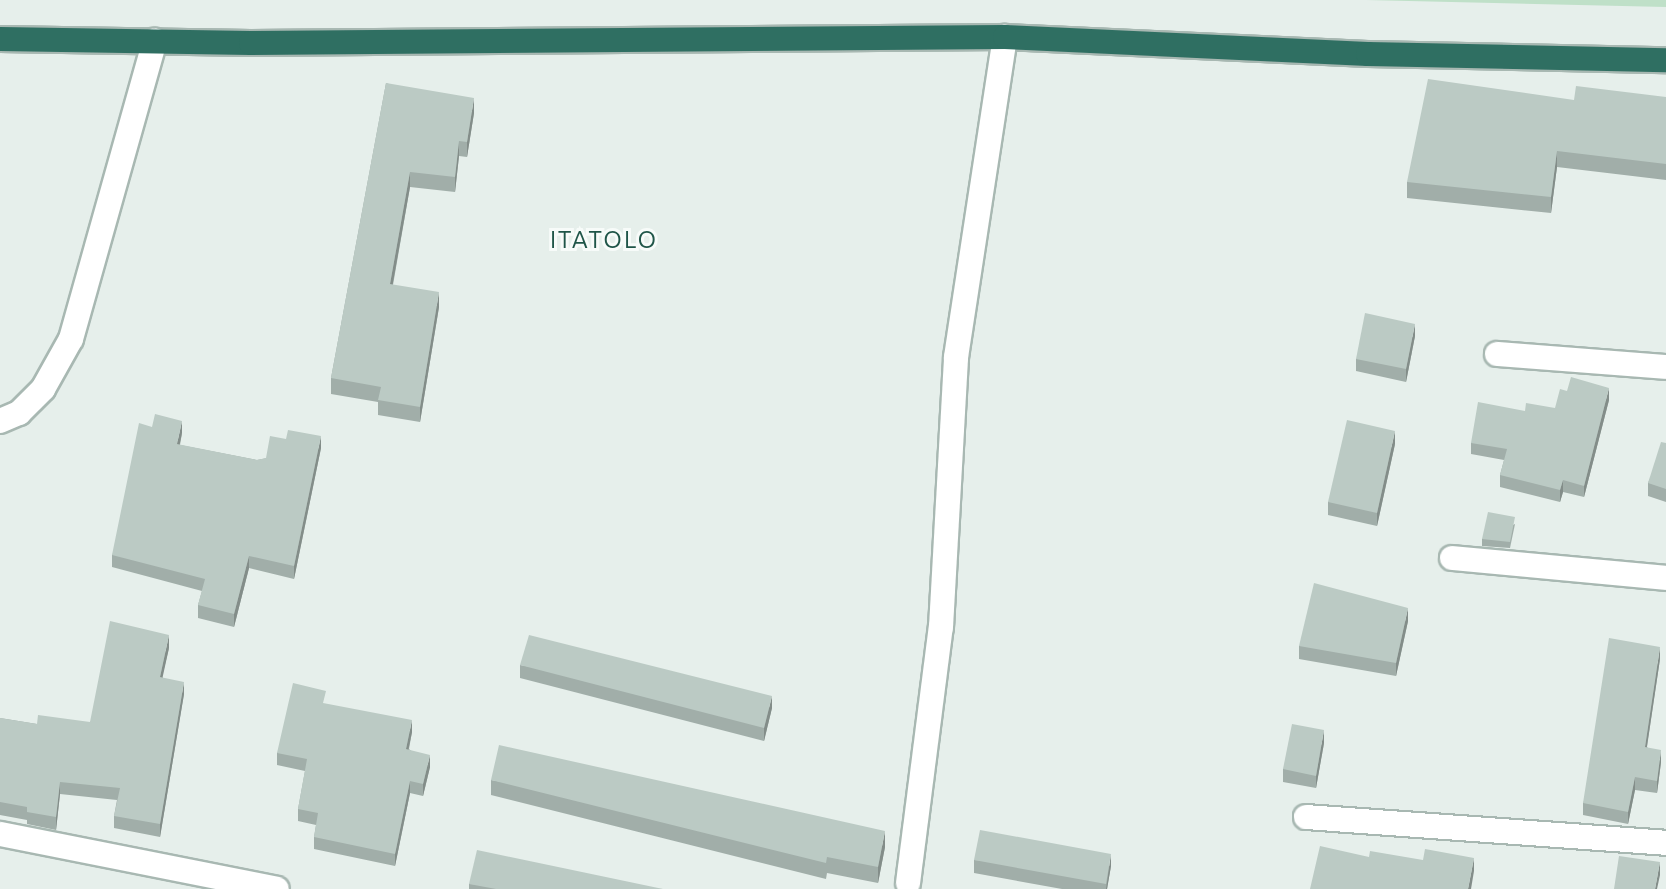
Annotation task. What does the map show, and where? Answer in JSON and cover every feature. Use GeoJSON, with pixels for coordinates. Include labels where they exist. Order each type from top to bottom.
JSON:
{"type":"FeatureCollection","features":[{"type":"Feature","properties":{"kind":"highway"},"geometry":{"type":"LineString","coordinates":[[0,39],[1005,37],[1368,54],[1666,60]]}},
{"type":"Feature","properties":{"kind":"street"},"geometry":{"type":"LineString","coordinates":[[908,883],[941,627],[956,357],[1005,37]]}},
{"type":"Feature","properties":{"kind":"street"},"geometry":{"type":"LineString","coordinates":[[0,421],[19,413],[43,389],[71,339],[155,41]]}},
{"type":"Feature","properties":{"kind":"street"},"geometry":{"type":"LineString","coordinates":[[1497,354],[1666,367]]}},
{"type":"Feature","properties":{"kind":"street"},"geometry":{"type":"LineString","coordinates":[[1452,558],[1666,578]]}},
{"type":"Feature","properties":{"kind":"street"},"geometry":{"type":"LineString","coordinates":[[1306,817],[1666,843]]}},
{"type":"Feature","properties":{"kind":"street"},"geometry":{"type":"LineString","coordinates":[[0,834],[277,889]]}},
{"type":"Feature","properties":{"kind":"green space"},"geometry":{"type":"Polygon","coordinates":[[[1366,0],[1666,0],[1666,7],[1366,0]]]}},
{"type":"Feature","properties":{"kind":"building"},"geometry":{"type":"Polygon","coordinates":[[[1428,79],[1574,100],[1576,86],[1666,97],[1666,164],[1557,151],[1551,197],[1407,182],[1428,79]]]}},
{"type":"Feature","properties":{"kind":"building"},"geometry":{"type":"Polygon","coordinates":[[[386,83],[474,98],[467,142],[459,141],[455,177],[410,172],[390,284],[439,292],[420,407],[378,400],[381,387],[331,378],[386,83]]]}},
{"type":"Feature","properties":{"kind":"building"},"geometry":{"type":"Polygon","coordinates":[[[1365,313],[1415,324],[1406,369],[1356,359],[1365,313]]]}},
{"type":"Feature","properties":{"kind":"building"},"geometry":{"type":"Polygon","coordinates":[[[1571,377],[1609,388],[1584,486],[1563,480],[1560,490],[1500,475],[1507,449],[1471,443],[1478,402],[1525,411],[1526,403],[1555,408],[1560,389],[1567,391],[1571,377]]]}},
{"type":"Feature","properties":{"kind":"building"},"geometry":{"type":"Polygon","coordinates":[[[155,414],[182,421],[177,444],[257,460],[266,458],[270,436],[286,439],[288,430],[321,436],[294,566],[249,556],[234,614],[198,605],[205,579],[112,555],[139,423],[152,427],[155,414]]]}},
{"type":"Feature","properties":{"kind":"building"},"geometry":{"type":"Polygon","coordinates":[[[1347,420],[1395,431],[1377,513],[1328,502],[1347,420]]]}},
{"type":"Feature","properties":{"kind":"building"},"geometry":{"type":"Polygon","coordinates":[[[1661,442],[1666,443],[1666,489],[1648,483],[1661,442]]]}},
{"type":"Feature","properties":{"kind":"building"},"geometry":{"type":"Polygon","coordinates":[[[1488,512],[1515,517],[1510,542],[1482,539],[1488,512]]]}},
{"type":"Feature","properties":{"kind":"building"},"geometry":{"type":"Polygon","coordinates":[[[1314,583],[1408,608],[1396,663],[1299,646],[1314,583]]]}},
{"type":"Feature","properties":{"kind":"building"},"geometry":{"type":"Polygon","coordinates":[[[110,621],[169,635],[160,677],[184,682],[160,824],[114,816],[120,788],[60,782],[56,817],[27,812],[27,807],[0,802],[0,718],[37,724],[38,715],[90,722],[110,621]]]}},
{"type":"Feature","properties":{"kind":"building"},"geometry":{"type":"Polygon","coordinates":[[[529,635],[772,696],[764,728],[520,665],[529,635]]]}},
{"type":"Feature","properties":{"kind":"building"},"geometry":{"type":"Polygon","coordinates":[[[1609,638],[1660,647],[1645,747],[1661,750],[1657,781],[1635,777],[1628,812],[1583,803],[1609,638]]]}},
{"type":"Feature","properties":{"kind":"building"},"geometry":{"type":"Polygon","coordinates":[[[293,683],[326,691],[323,703],[412,720],[406,749],[430,755],[423,784],[410,781],[395,854],[314,837],[318,813],[298,809],[307,759],[277,753],[293,683]]]}},
{"type":"Feature","properties":{"kind":"building"},"geometry":{"type":"Polygon","coordinates":[[[1292,724],[1324,730],[1316,776],[1283,769],[1292,724]]]}},
{"type":"Feature","properties":{"kind":"building"},"geometry":{"type":"Polygon","coordinates":[[[499,745],[885,831],[878,867],[827,857],[826,863],[491,780],[499,745]]]}},
{"type":"Feature","properties":{"kind":"building"},"geometry":{"type":"Polygon","coordinates":[[[980,830],[1111,854],[1106,884],[974,860],[980,830]]]}},
{"type":"Feature","properties":{"kind":"building"},"geometry":{"type":"Polygon","coordinates":[[[1320,846],[1369,857],[1370,851],[1423,860],[1425,849],[1474,858],[1468,889],[1310,889],[1320,846]]]}},
{"type":"Feature","properties":{"kind":"building"},"geometry":{"type":"Polygon","coordinates":[[[477,850],[663,889],[496,889],[469,884],[477,850]]]}},
{"type":"Feature","properties":{"kind":"building"},"geometry":{"type":"Polygon","coordinates":[[[1619,856],[1660,862],[1655,889],[1614,889],[1619,856]]]}},
{"type":"Feature","properties":{"kind":"district","name":"ITATOLO"},"geometry":{"type":"Point","coordinates":[604,240]}}]}
